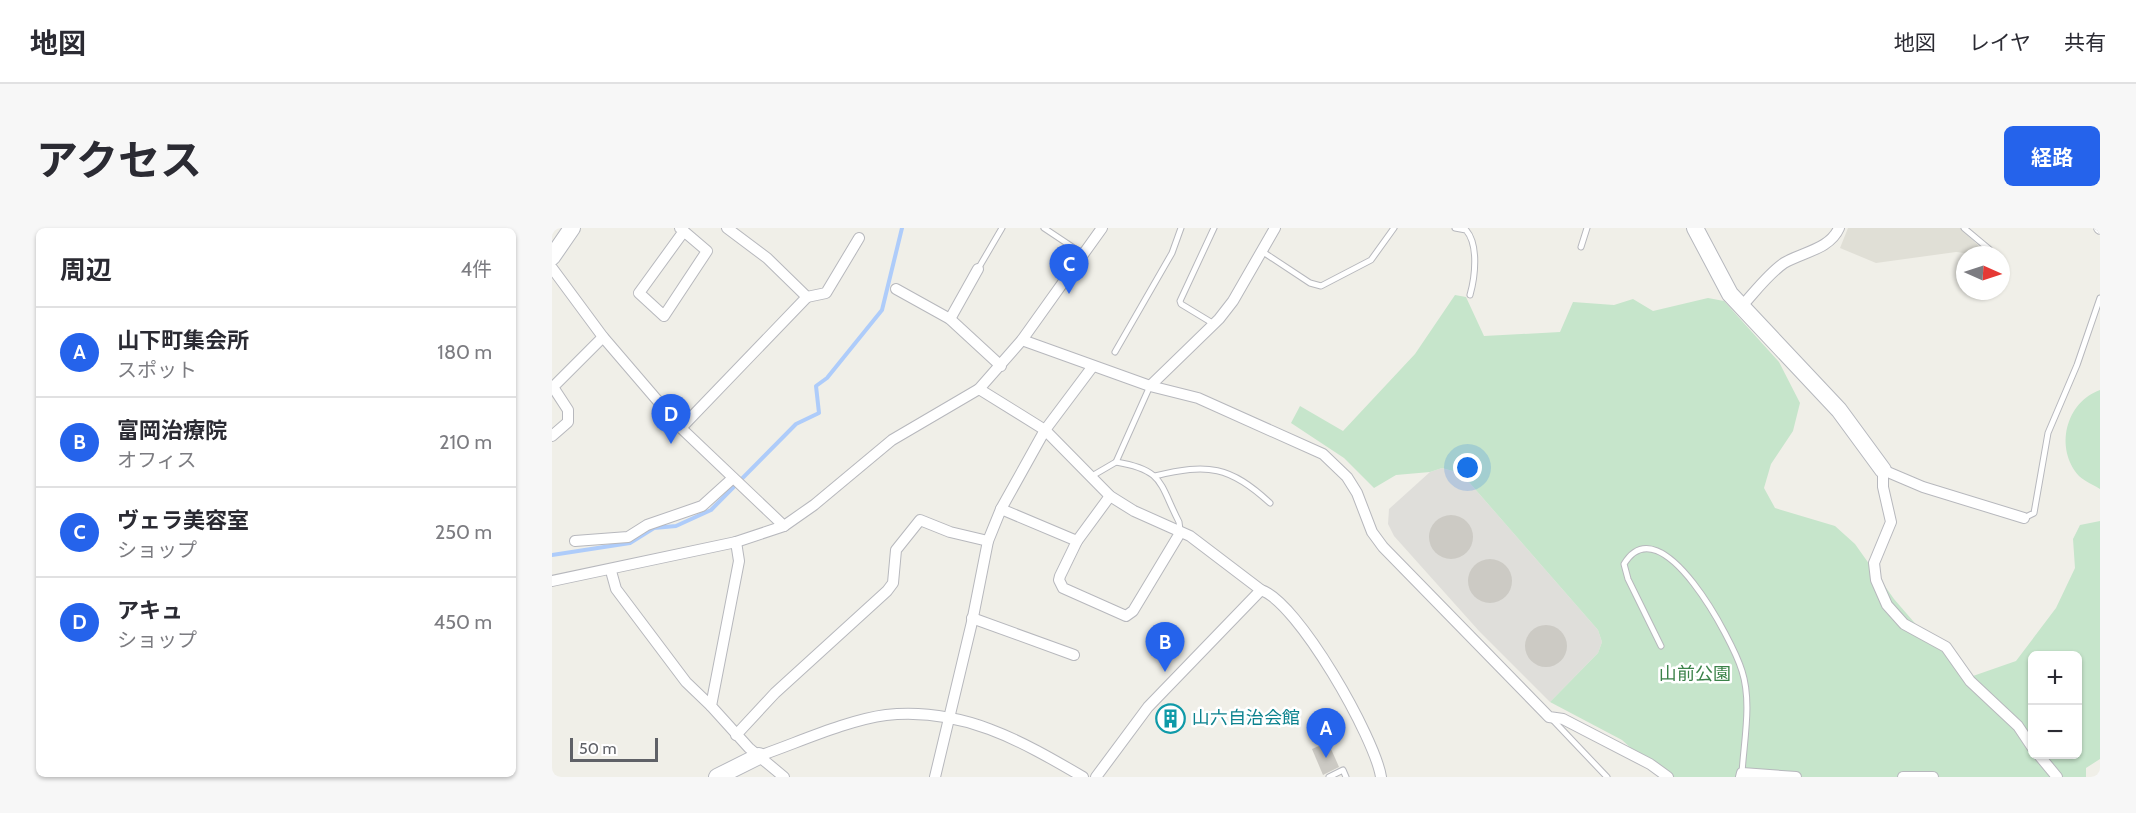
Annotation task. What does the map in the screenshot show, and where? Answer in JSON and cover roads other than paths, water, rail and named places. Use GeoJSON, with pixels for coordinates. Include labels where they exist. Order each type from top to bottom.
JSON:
{"type":"FeatureCollection","features":[{"type":"Feature","properties":{"kind":"street"},"geometry":{"type":"LineString","coordinates":[[552,257],[572,228]]}},
{"type":"Feature","properties":{"kind":"street"},"geometry":{"type":"LineString","coordinates":[[727,228],[767,258],[807,297]]}},
{"type":"Feature","properties":{"kind":"street"},"geometry":{"type":"LineString","coordinates":[[552,582],[736,542],[784,526],[814,505],[892,440],[979,389],[1002,366],[1022,340],[1102,228]]}},
{"type":"Feature","properties":{"kind":"street"},"geometry":{"type":"LineString","coordinates":[[1150,386],[1214,324],[1233,301],[1275,228]]}},
{"type":"Feature","properties":{"kind":"street"},"geometry":{"type":"LineString","coordinates":[[1695,228],[1720,277],[1741,307],[1839,410],[1883,470],[1911,484],[2024,518]]}},
{"type":"Feature","properties":{"kind":"street"},"geometry":{"type":"LineString","coordinates":[[1741,307],[1784,263],[1826,244],[1836,235],[1839,228]]}},
{"type":"Feature","properties":{"kind":"street"},"geometry":{"type":"LineString","coordinates":[[682,230],[707,251],[664,316],[639,293],[682,230]]}},
{"type":"Feature","properties":{"kind":"street"},"geometry":{"type":"LineString","coordinates":[[681,428],[807,297],[826,293],[859,238]]}},
{"type":"Feature","properties":{"kind":"street"},"geometry":{"type":"LineString","coordinates":[[552,268],[603,337],[681,428],[784,526]]}},
{"type":"Feature","properties":{"kind":"street"},"geometry":{"type":"LineString","coordinates":[[950,319],[978,269]]}},
{"type":"Feature","properties":{"kind":"street"},"geometry":{"type":"LineString","coordinates":[[896,289],[950,319],[1002,366]]}},
{"type":"Feature","properties":{"kind":"street"},"geometry":{"type":"LineString","coordinates":[[552,436],[568,422],[568,410],[553,387],[603,337]]}},
{"type":"Feature","properties":{"kind":"street"},"geometry":{"type":"LineString","coordinates":[[1022,340],[1150,386],[1197,398],[1323,454],[1347,477],[1357,493],[1372,532],[1383,548],[1549,717],[1563,718],[1650,764],[1668,777]]}},
{"type":"Feature","properties":{"kind":"street"},"geometry":{"type":"LineString","coordinates":[[935,777],[988,541],[1001,509],[1045,430],[1093,366]]}},
{"type":"Feature","properties":{"kind":"street"},"geometry":{"type":"LineString","coordinates":[[979,389],[1045,430],[1110,496],[1134,511],[1190,536],[1262,590],[1272,593],[1309,636],[1360,722],[1377,758],[1381,777]]}},
{"type":"Feature","properties":{"kind":"street"},"geometry":{"type":"LineString","coordinates":[[1883,470],[1883,487],[1890,522],[1874,563],[1876,580],[1887,605],[1904,624],[1946,646],[1970,681],[1997,704],[2028,742]]}},
{"type":"Feature","properties":{"kind":"street"},"geometry":{"type":"LineString","coordinates":[[575,541],[628,537],[647,525],[702,507],[733,478]]}},
{"type":"Feature","properties":{"kind":"street"},"geometry":{"type":"LineString","coordinates":[[1110,496],[1077,541],[1060,576],[1060,585],[1126,616],[1133,611],[1180,533]]}},
{"type":"Feature","properties":{"kind":"street"},"geometry":{"type":"LineString","coordinates":[[1001,509],[1077,541]]}},
{"type":"Feature","properties":{"kind":"street"},"geometry":{"type":"LineString","coordinates":[[736,735],[775,693],[887,591],[893,583],[893,561],[896,550],[920,520],[988,541]]}},
{"type":"Feature","properties":{"kind":"street"},"geometry":{"type":"LineString","coordinates":[[711,705],[738,561],[736,542]]}},
{"type":"Feature","properties":{"kind":"street"},"geometry":{"type":"LineString","coordinates":[[611,571],[612,580],[623,598],[686,682],[711,705],[736,735],[784,777]]}},
{"type":"Feature","properties":{"kind":"street"},"geometry":{"type":"LineString","coordinates":[[1095,777],[1148,707],[1262,590]]}},
{"type":"Feature","properties":{"kind":"street"},"geometry":{"type":"LineString","coordinates":[[972,618],[1074,655]]}},
{"type":"Feature","properties":{"kind":"street"},"geometry":{"type":"LineString","coordinates":[[717,777],[759,756],[876,717],[907,715],[949,718],[1005,733],[1083,777]]}},
{"type":"Feature","properties":{"kind":"street"},"geometry":{"type":"LineString","coordinates":[[2042,759],[2056,777]]}},
{"type":"Feature","properties":{"kind":"street"},"geometry":{"type":"LineString","coordinates":[[1741,775],[1796,777]]}},
{"type":"Feature","properties":{"kind":"street"},"geometry":{"type":"LineString","coordinates":[[1903,777],[1933,777]]}},
{"type":"Feature","properties":{"kind":"lane"},"geometry":{"type":"LineString","coordinates":[[978,269],[1002,228]]}},
{"type":"Feature","properties":{"kind":"lane"},"geometry":{"type":"LineString","coordinates":[[1044,228],[1083,254]]}},
{"type":"Feature","properties":{"kind":"lane"},"geometry":{"type":"LineString","coordinates":[[1115,352],[1172,253],[1181,228]]}},
{"type":"Feature","properties":{"kind":"lane"},"geometry":{"type":"LineString","coordinates":[[1214,228],[1180,304],[1214,324]]}},
{"type":"Feature","properties":{"kind":"lane"},"geometry":{"type":"LineString","coordinates":[[1263,252],[1310,284],[1321,286],[1371,260],[1394,228]]}},
{"type":"Feature","properties":{"kind":"lane"},"geometry":{"type":"LineString","coordinates":[[1455,228],[1466,230],[1471,236],[1475,277],[1470,295]]}},
{"type":"Feature","properties":{"kind":"lane"},"geometry":{"type":"LineString","coordinates":[[1581,247],[1587,228]]}},
{"type":"Feature","properties":{"kind":"lane"},"geometry":{"type":"LineString","coordinates":[[1964,228],[1985,246]]}},
{"type":"Feature","properties":{"kind":"lane"},"geometry":{"type":"LineString","coordinates":[[2024,518],[2034,513],[2050,425],[2077,365],[2100,298]]}},
{"type":"Feature","properties":{"kind":"lane"},"geometry":{"type":"LineString","coordinates":[[1092,477],[1116,462],[1150,386]]}},
{"type":"Feature","properties":{"kind":"lane"},"geometry":{"type":"LineString","coordinates":[[1116,462],[1141,466],[1155,476],[1179,522],[1180,533]]}},
{"type":"Feature","properties":{"kind":"lane"},"geometry":{"type":"LineString","coordinates":[[1155,476],[1185,470],[1225,471],[1270,503]]}},
{"type":"Feature","properties":{"kind":"lane"},"geometry":{"type":"LineString","coordinates":[[1661,646],[1628,579],[1624,564],[1630,554],[1648,548],[1667,555],[1678,563],[1720,623],[1742,671],[1746,696],[1741,775]]}},
{"type":"Feature","properties":{"kind":"lane"},"geometry":{"type":"LineString","coordinates":[[1549,717],[1607,777]]}},
{"type":"Feature","properties":{"kind":"lane"},"geometry":{"type":"LineString","coordinates":[[1329,777],[1343,770],[1346,777]]}},
{"type":"Feature","properties":{"kind":"waterway"},"geometry":{"type":"LineString","coordinates":[[552,555],[630,543],[654,528],[676,526],[711,510],[796,424],[819,413],[816,386],[827,378],[882,310],[902,228]]}},
{"type":"Feature","properties":{"kind":"place","name":"ヴェラ美容室"},"geometry":{"type":"Point","coordinates":[1069,294]}},
{"type":"Feature","properties":{"kind":"place","name":"アキュ"},"geometry":{"type":"Point","coordinates":[671,444]}},
{"type":"Feature","properties":{"kind":"place","name":"富岡治療院"},"geometry":{"type":"Point","coordinates":[1165,672]}},
{"type":"Feature","properties":{"kind":"place","name":"山六自治会館"},"geometry":{"type":"Point","coordinates":[1171,718]}},
{"type":"Feature","properties":{"kind":"place","name":"山下町集会所"},"geometry":{"type":"Point","coordinates":[1326,758]}},
{"type":"Feature","properties":{"kind":"park label","name":"山前公園"},"geometry":{"type":"Point","coordinates":[1695,674]}}]}
